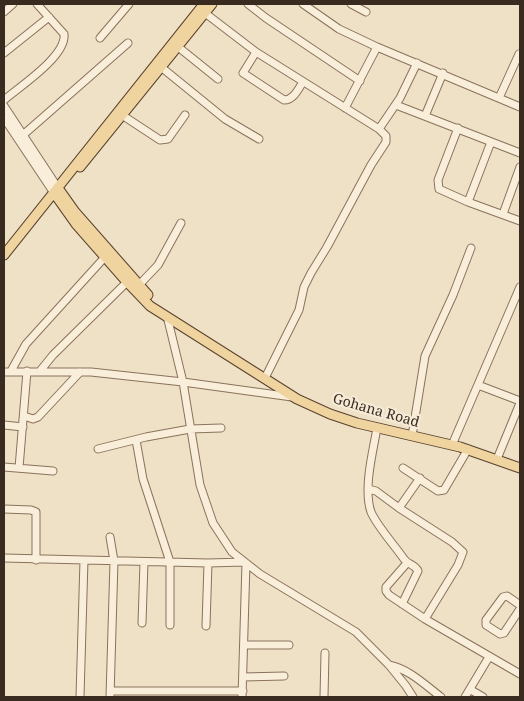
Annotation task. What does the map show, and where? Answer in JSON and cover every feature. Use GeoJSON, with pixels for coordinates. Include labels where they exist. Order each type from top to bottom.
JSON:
{"type":"FeatureCollection","features":[{"type":"Feature","properties":{"kind":"main road"},"geometry":{"type":"LineString","coordinates":[[58,189],[62,180],[202,7],[212,4]]}},
{"type":"Feature","properties":{"kind":"main road"},"geometry":{"type":"LineString","coordinates":[[4,255],[58,189],[92,154],[178,46],[202,7]]}},
{"type":"Feature","properties":{"kind":"main road"},"geometry":{"type":"LineString","coordinates":[[58,189],[76,224],[127,282],[150,306],[158,310]]}},
{"type":"Feature","properties":{"kind":"main road"},"geometry":{"type":"LineString","coordinates":[[58,189],[75,212],[138,286],[154,301],[158,310]]}},
{"type":"Feature","properties":{"kind":"main road","name":"Gohana Road"},"geometry":{"type":"LineString","coordinates":[[158,310],[295,397],[330,414],[377,428],[468,449],[520,468]]}},
{"type":"Feature","properties":{"kind":"street"},"geometry":{"type":"LineString","coordinates":[[4,12],[13,4]]}},
{"type":"Feature","properties":{"kind":"street"},"geometry":{"type":"LineString","coordinates":[[4,100],[39,72],[63,45],[64,34],[37,4]]}},
{"type":"Feature","properties":{"kind":"street"},"geometry":{"type":"LineString","coordinates":[[100,38],[127,4]]}},
{"type":"Feature","properties":{"kind":"street"},"geometry":{"type":"LineString","coordinates":[[248,4],[360,81]]}},
{"type":"Feature","properties":{"kind":"street"},"geometry":{"type":"LineString","coordinates":[[303,4],[339,29],[520,107]]}},
{"type":"Feature","properties":{"kind":"street"},"geometry":{"type":"LineString","coordinates":[[351,4],[366,12]]}},
{"type":"Feature","properties":{"kind":"street"},"geometry":{"type":"LineString","coordinates":[[202,7],[256,52],[385,134],[386,142],[371,165],[304,287],[299,310],[265,378]]}},
{"type":"Feature","properties":{"kind":"street"},"geometry":{"type":"LineString","coordinates":[[4,53],[49,16]]}},
{"type":"Feature","properties":{"kind":"street"},"geometry":{"type":"LineString","coordinates":[[24,135],[128,43]]}},
{"type":"Feature","properties":{"kind":"street"},"geometry":{"type":"LineString","coordinates":[[178,46],[218,78]]}},
{"type":"Feature","properties":{"kind":"street"},"geometry":{"type":"LineString","coordinates":[[345,108],[377,47]]}},
{"type":"Feature","properties":{"kind":"street"},"geometry":{"type":"LineString","coordinates":[[256,52],[243,73],[255,82],[284,100],[292,98],[303,82]]}},
{"type":"Feature","properties":{"kind":"street"},"geometry":{"type":"LineString","coordinates":[[499,98],[519,54]]}},
{"type":"Feature","properties":{"kind":"street"},"geometry":{"type":"LineString","coordinates":[[379,129],[396,104],[417,64]]}},
{"type":"Feature","properties":{"kind":"street"},"geometry":{"type":"LineString","coordinates":[[161,67],[225,119],[259,139]]}},
{"type":"Feature","properties":{"kind":"street"},"geometry":{"type":"LineString","coordinates":[[425,116],[443,73]]}},
{"type":"Feature","properties":{"kind":"street"},"geometry":{"type":"LineString","coordinates":[[396,104],[520,153]]}},
{"type":"Feature","properties":{"kind":"street"},"geometry":{"type":"LineString","coordinates":[[4,106],[58,189]]}},
{"type":"Feature","properties":{"kind":"street"},"geometry":{"type":"LineString","coordinates":[[122,115],[160,140],[168,139],[185,115]]}},
{"type":"Feature","properties":{"kind":"street"},"geometry":{"type":"LineString","coordinates":[[4,118],[58,189]]}},
{"type":"Feature","properties":{"kind":"street"},"geometry":{"type":"LineString","coordinates":[[458,128],[438,184],[441,190],[520,221]]}},
{"type":"Feature","properties":{"kind":"street"},"geometry":{"type":"LineString","coordinates":[[468,202],[491,142]]}},
{"type":"Feature","properties":{"kind":"street"},"geometry":{"type":"LineString","coordinates":[[503,214],[520,167]]}},
{"type":"Feature","properties":{"kind":"street"},"geometry":{"type":"LineString","coordinates":[[138,286],[158,265],[181,223]]}},
{"type":"Feature","properties":{"kind":"street"},"geometry":{"type":"LineString","coordinates":[[412,436],[425,356],[453,295],[471,248]]}},
{"type":"Feature","properties":{"kind":"street"},"geometry":{"type":"LineString","coordinates":[[7,371],[26,344],[105,257]]}},
{"type":"Feature","properties":{"kind":"street"},"geometry":{"type":"LineString","coordinates":[[40,371],[53,355],[127,282]]}},
{"type":"Feature","properties":{"kind":"street"},"geometry":{"type":"LineString","coordinates":[[452,445],[520,291]]}},
{"type":"Feature","properties":{"kind":"street"},"geometry":{"type":"LineString","coordinates":[[167,316],[183,382],[200,485],[213,523],[232,552],[260,574],[356,632],[389,665],[413,697]]}},
{"type":"Feature","properties":{"kind":"street"},"geometry":{"type":"LineString","coordinates":[[7,371],[80,372],[183,382],[295,397]]}},
{"type":"Feature","properties":{"kind":"street"},"geometry":{"type":"LineString","coordinates":[[19,468],[27,371]]}},
{"type":"Feature","properties":{"kind":"street"},"geometry":{"type":"LineString","coordinates":[[24,416],[33,419],[38,417],[80,372]]}},
{"type":"Feature","properties":{"kind":"street"},"geometry":{"type":"LineString","coordinates":[[478,385],[520,402],[497,460]]}},
{"type":"Feature","properties":{"kind":"street"},"geometry":{"type":"LineString","coordinates":[[4,425],[23,427]]}},
{"type":"Feature","properties":{"kind":"street"},"geometry":{"type":"LineString","coordinates":[[98,449],[190,429],[221,428]]}},
{"type":"Feature","properties":{"kind":"street"},"geometry":{"type":"LineString","coordinates":[[377,428],[368,489],[369,505],[373,516],[407,563],[416,566],[418,571],[402,604]]}},
{"type":"Feature","properties":{"kind":"street"},"geometry":{"type":"LineString","coordinates":[[136,440],[143,479],[170,562],[170,626]]}},
{"type":"Feature","properties":{"kind":"street"},"geometry":{"type":"LineString","coordinates":[[403,468],[438,491],[444,490],[468,449]]}},
{"type":"Feature","properties":{"kind":"street"},"geometry":{"type":"LineString","coordinates":[[4,467],[53,471]]}},
{"type":"Feature","properties":{"kind":"street"},"geometry":{"type":"LineString","coordinates":[[399,508],[420,478]]}},
{"type":"Feature","properties":{"kind":"street"},"geometry":{"type":"LineString","coordinates":[[368,489],[376,490],[399,508],[452,542],[463,552],[458,565],[425,619]]}},
{"type":"Feature","properties":{"kind":"street"},"geometry":{"type":"LineString","coordinates":[[4,509],[31,510],[36,512],[36,560]]}},
{"type":"Feature","properties":{"kind":"street"},"geometry":{"type":"LineString","coordinates":[[110,537],[114,561],[110,694],[243,694],[245,562]]}},
{"type":"Feature","properties":{"kind":"street"},"geometry":{"type":"LineString","coordinates":[[4,558],[144,562],[245,562]]}},
{"type":"Feature","properties":{"kind":"street"},"geometry":{"type":"LineString","coordinates":[[80,697],[84,560]]}},
{"type":"Feature","properties":{"kind":"street"},"geometry":{"type":"LineString","coordinates":[[142,623],[144,562]]}},
{"type":"Feature","properties":{"kind":"street"},"geometry":{"type":"LineString","coordinates":[[206,626],[208,563]]}},
{"type":"Feature","properties":{"kind":"street"},"geometry":{"type":"LineString","coordinates":[[407,563],[386,587],[389,595],[425,619],[520,674]]}},
{"type":"Feature","properties":{"kind":"street"},"geometry":{"type":"LineString","coordinates":[[520,605],[507,596],[503,597],[486,620],[486,625],[500,634],[504,633],[520,609]]}},
{"type":"Feature","properties":{"kind":"street"},"geometry":{"type":"LineString","coordinates":[[244,645],[289,645]]}},
{"type":"Feature","properties":{"kind":"street"},"geometry":{"type":"LineString","coordinates":[[324,697],[325,654]]}},
{"type":"Feature","properties":{"kind":"street"},"geometry":{"type":"LineString","coordinates":[[465,697],[471,690],[489,657]]}},
{"type":"Feature","properties":{"kind":"street"},"geometry":{"type":"LineString","coordinates":[[389,665],[397,666],[441,697]]}},
{"type":"Feature","properties":{"kind":"street"},"geometry":{"type":"LineString","coordinates":[[243,677],[284,676]]}},
{"type":"Feature","properties":{"kind":"street"},"geometry":{"type":"LineString","coordinates":[[471,690],[483,697]]}}]}
